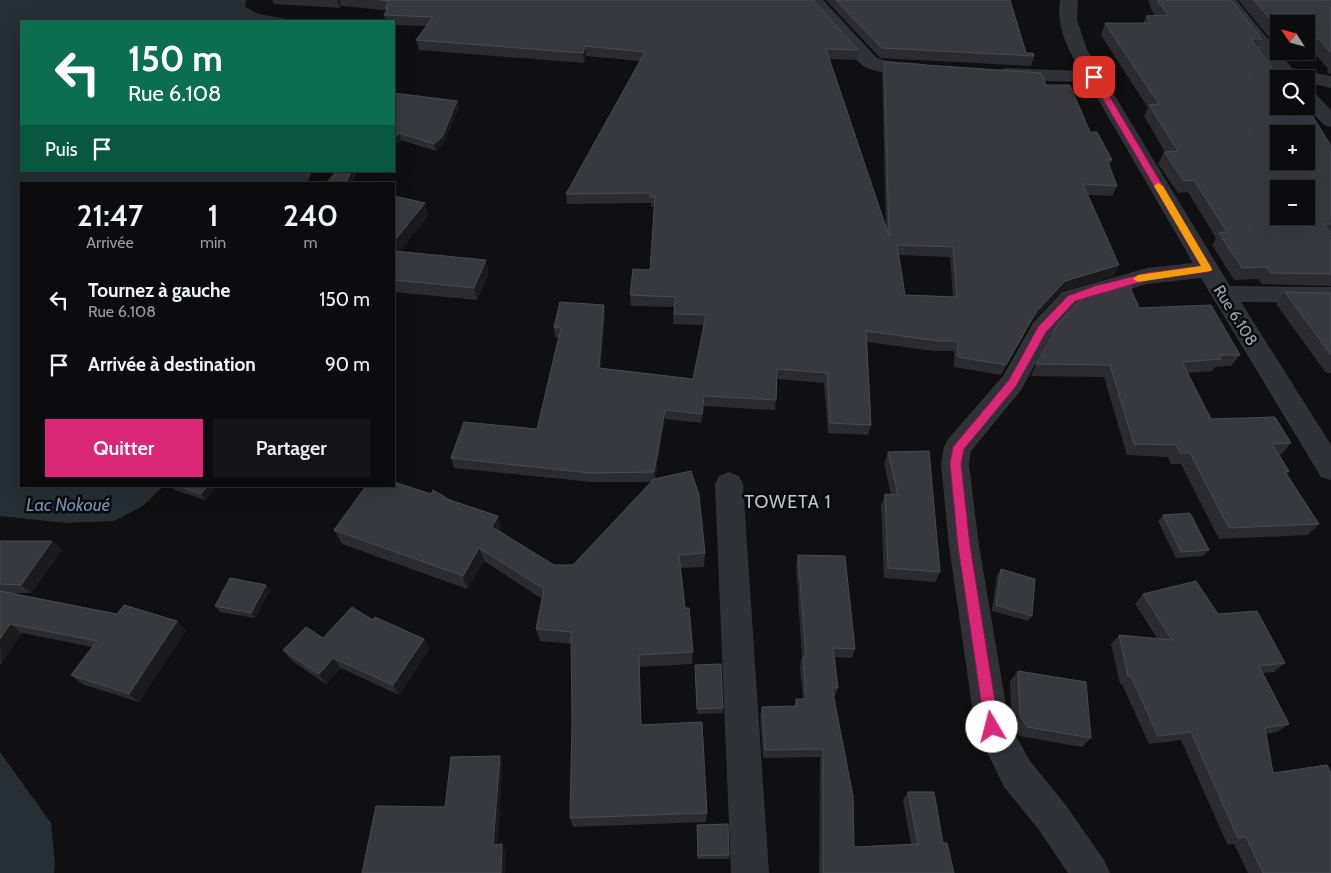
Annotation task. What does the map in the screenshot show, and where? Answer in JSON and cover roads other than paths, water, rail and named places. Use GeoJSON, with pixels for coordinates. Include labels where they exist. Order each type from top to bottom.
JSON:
{"type":"FeatureCollection","features":[{"type":"Feature","properties":{"kind":"street"},"geometry":{"type":"LineString","coordinates":[[814,0],[874,64],[939,70]]}},
{"type":"Feature","properties":{"kind":"street","name":"Rue 6.108"},"geometry":{"type":"LineString","coordinates":[[1069,0],[1066,10],[1084,62],[1331,469]]}},
{"type":"Feature","properties":{"kind":"street"},"geometry":{"type":"LineString","coordinates":[[1227,0],[1283,70]]}},
{"type":"Feature","properties":{"kind":"street"},"geometry":{"type":"LineString","coordinates":[[988,73],[1094,77]]}},
{"type":"Feature","properties":{"kind":"street"},"geometry":{"type":"LineString","coordinates":[[1315,80],[1331,82]]}},
{"type":"Feature","properties":{"kind":"street"},"geometry":{"type":"LineString","coordinates":[[1315,105],[1331,122]]}},
{"type":"Feature","properties":{"kind":"street"},"geometry":{"type":"LineString","coordinates":[[1091,873],[1052,817],[1017,774],[992,727],[964,546],[955,464],[958,447],[1012,383],[1042,330],[1071,298],[1147,276],[1208,269]]}},
{"type":"Feature","properties":{"kind":"street"},"geometry":{"type":"LineString","coordinates":[[1224,294],[1331,295]]}},
{"type":"Feature","properties":{"kind":"street"},"geometry":{"type":"LineString","coordinates":[[729,484],[750,873]]}},
{"type":"Feature","properties":{"kind":"water","name":"Lac Nokoué"},"geometry":{"type":"Polygon","coordinates":[[[0,0],[246,0],[245,7],[259,14],[292,20],[20,20],[20,172],[312,172],[308,182],[20,182],[20,487],[162,487],[143,506],[114,521],[66,523],[0,516],[0,0]]]}},
{"type":"Feature","properties":{"kind":"water"},"geometry":{"type":"Polygon","coordinates":[[[0,752],[51,823],[55,863],[54,873],[0,873],[0,752]]]}},
{"type":"Feature","properties":{"kind":"district","name":"TOWETA 1"},"geometry":{"type":"Point","coordinates":[788,502]}}]}
